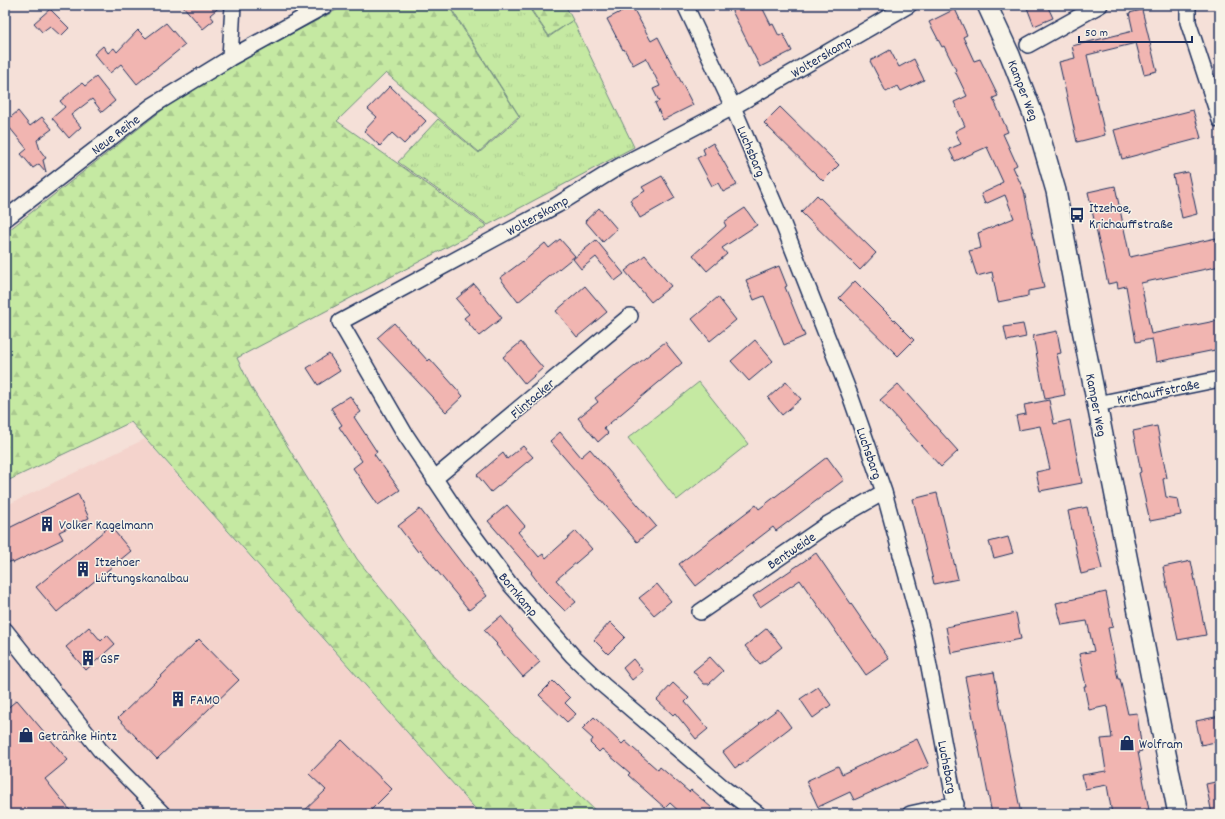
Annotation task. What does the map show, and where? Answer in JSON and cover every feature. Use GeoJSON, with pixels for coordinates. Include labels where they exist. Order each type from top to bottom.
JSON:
{"type":"FeatureCollection","features":[{"type":"Feature","properties":{"kind":"main road","name":"Kamper Weg"},"geometry":{"type":"LineString","coordinates":[[987,5],[1010,55],[1036,122],[1055,185],[1178,814]]}},
{"type":"Feature","properties":{"kind":"street"},"geometry":{"type":"LineString","coordinates":[[230,58],[233,5]]}},
{"type":"Feature","properties":{"kind":"street","name":"Neue Reihe"},"geometry":{"type":"LineString","coordinates":[[5,219],[152,106],[230,58],[326,5]]}},
{"type":"Feature","properties":{"kind":"street"},"geometry":{"type":"LineString","coordinates":[[685,5],[733,107]]}},
{"type":"Feature","properties":{"kind":"street","name":"Wolterskamp"},"geometry":{"type":"LineString","coordinates":[[340,322],[557,205],[620,166],[733,107],[909,5]]}},
{"type":"Feature","properties":{"kind":"street"},"geometry":{"type":"LineString","coordinates":[[1028,45],[1100,5]]}},
{"type":"Feature","properties":{"kind":"street"},"geometry":{"type":"LineString","coordinates":[[1188,5],[1188,22],[1220,120]]}},
{"type":"Feature","properties":{"kind":"street","name":"Luchsbarg"},"geometry":{"type":"LineString","coordinates":[[733,107],[783,224],[844,379],[884,492],[923,635],[956,809]]}},
{"type":"Feature","properties":{"kind":"street","name":"Flintacker"},"geometry":{"type":"LineString","coordinates":[[434,480],[630,316]]}},
{"type":"Feature","properties":{"kind":"street","name":"Bornkamp"},"geometry":{"type":"LineString","coordinates":[[340,322],[405,434],[434,480],[486,554],[509,583],[572,655],[602,685],[726,790],[758,814]]}},
{"type":"Feature","properties":{"kind":"street","name":"Krichauffstraße"},"geometry":{"type":"LineString","coordinates":[[1097,404],[1220,379]]}},
{"type":"Feature","properties":{"kind":"street","name":"Bentweide"},"geometry":{"type":"LineString","coordinates":[[700,612],[828,524],[884,492]]}},
{"type":"Feature","properties":{"kind":"street"},"geometry":{"type":"LineString","coordinates":[[5,630],[100,750],[163,814]]}},
{"type":"Feature","properties":{"kind":"street"},"geometry":{"type":"LineString","coordinates":[[910,814],[956,809]]}},
{"type":"Feature","properties":{"kind":"shaded area"},"geometry":{"type":"Polygon","coordinates":[[[145,439],[479,814],[5,814],[5,506],[145,439]]]}},
{"type":"Feature","properties":{"kind":"green space"},"geometry":{"type":"Polygon","coordinates":[[[346,5],[448,5],[519,116],[479,152],[386,73],[337,121],[487,226],[237,358],[251,387],[357,559],[442,664],[599,814],[480,814],[131,422],[5,482],[5,233],[193,86],[346,5]]]}},
{"type":"Feature","properties":{"kind":"green space"},"geometry":{"type":"Polygon","coordinates":[[[449,5],[527,5],[549,37],[573,20],[634,147],[488,225],[398,162],[438,119],[479,153],[520,117],[449,5]]]}},
{"type":"Feature","properties":{"kind":"green space"},"geometry":{"type":"Polygon","coordinates":[[[528,5],[565,5],[573,20],[549,36],[528,5]]]}},
{"type":"Feature","properties":{"kind":"green space"},"geometry":{"type":"Polygon","coordinates":[[[699,382],[748,444],[677,500],[628,438],[699,382]]]}},
{"type":"Feature","properties":{"kind":"building"},"geometry":{"type":"Polygon","coordinates":[[[182,5],[222,5],[210,15],[214,20],[203,29],[182,5]]]}},
{"type":"Feature","properties":{"kind":"building"},"geometry":{"type":"Polygon","coordinates":[[[729,5],[761,5],[771,25],[773,24],[779,36],[783,34],[792,51],[760,67],[729,5]]]}},
{"type":"Feature","properties":{"kind":"building"},"geometry":{"type":"Polygon","coordinates":[[[1026,5],[1047,5],[1053,18],[1034,26],[1026,5]]]}},
{"type":"Feature","properties":{"kind":"building"},"geometry":{"type":"Polygon","coordinates":[[[632,6],[651,41],[658,37],[693,105],[663,120],[655,103],[659,101],[653,89],[660,86],[646,58],[633,65],[624,49],[623,50],[607,19],[632,6]]]}},
{"type":"Feature","properties":{"kind":"building"},"geometry":{"type":"Polygon","coordinates":[[[50,9],[69,28],[61,36],[50,26],[42,32],[34,23],[50,9]]]}},
{"type":"Feature","properties":{"kind":"building"},"geometry":{"type":"Polygon","coordinates":[[[955,9],[967,35],[963,37],[974,61],[980,59],[998,96],[993,98],[1008,132],[1003,134],[1017,165],[1013,167],[1024,191],[1044,288],[1028,291],[1028,296],[998,302],[992,272],[977,276],[969,251],[981,248],[978,233],[1014,218],[1005,195],[985,204],[981,194],[1003,182],[987,147],[955,161],[949,149],[961,144],[955,131],[965,126],[954,102],[967,96],[944,46],[942,47],[929,22],[955,9]]]}},
{"type":"Feature","properties":{"kind":"building"},"geometry":{"type":"Polygon","coordinates":[[[1142,10],[1157,71],[1144,74],[1136,43],[1087,55],[1105,135],[1077,142],[1059,62],[1075,58],[1072,46],[1133,31],[1129,13],[1142,10]]]}},
{"type":"Feature","properties":{"kind":"building"},"geometry":{"type":"Polygon","coordinates":[[[166,23],[185,45],[137,84],[121,64],[110,73],[94,54],[103,46],[108,53],[114,48],[117,52],[138,30],[146,38],[166,23]]]}},
{"type":"Feature","properties":{"kind":"building"},"geometry":{"type":"Polygon","coordinates":[[[890,50],[899,67],[914,59],[924,80],[901,91],[898,86],[886,92],[870,61],[890,50]]]}},
{"type":"Feature","properties":{"kind":"building"},"geometry":{"type":"Polygon","coordinates":[[[96,77],[115,101],[102,112],[92,99],[71,115],[81,127],[69,138],[52,118],[65,107],[60,101],[82,83],[85,86],[96,77]]]}},
{"type":"Feature","properties":{"kind":"building"},"geometry":{"type":"Polygon","coordinates":[[[390,86],[426,121],[404,144],[392,133],[380,146],[364,131],[377,117],[368,109],[390,86]]]}},
{"type":"Feature","properties":{"kind":"building"},"geometry":{"type":"Polygon","coordinates":[[[780,107],[839,165],[823,181],[764,123],[780,107]]]}},
{"type":"Feature","properties":{"kind":"building"},"geometry":{"type":"Polygon","coordinates":[[[1193,110],[1201,138],[1122,159],[1114,130],[1193,110]]]}},
{"type":"Feature","properties":{"kind":"building"},"geometry":{"type":"Polygon","coordinates":[[[18,111],[30,126],[42,117],[52,129],[37,140],[40,150],[46,158],[43,160],[46,172],[39,164],[33,168],[21,154],[27,149],[5,122],[18,111]]]}},
{"type":"Feature","properties":{"kind":"building"},"geometry":{"type":"Polygon","coordinates":[[[713,143],[737,185],[723,192],[718,183],[712,186],[697,158],[705,154],[703,149],[713,143]]]}},
{"type":"Feature","properties":{"kind":"building"},"geometry":{"type":"Polygon","coordinates":[[[1188,172],[1197,214],[1182,218],[1173,175],[1188,172]]]}},
{"type":"Feature","properties":{"kind":"building"},"geometry":{"type":"Polygon","coordinates":[[[662,176],[675,198],[640,218],[630,200],[645,191],[642,187],[662,176]]]}},
{"type":"Feature","properties":{"kind":"building"},"geometry":{"type":"Polygon","coordinates":[[[1115,186],[1130,257],[1216,238],[1220,256],[1220,266],[1141,283],[1151,334],[1220,320],[1220,349],[1156,362],[1152,339],[1136,342],[1126,286],[1118,288],[1117,282],[1108,284],[1088,192],[1115,186]]]}},
{"type":"Feature","properties":{"kind":"building"},"geometry":{"type":"Polygon","coordinates":[[[817,195],[876,253],[860,270],[801,212],[817,195]]]}},
{"type":"Feature","properties":{"kind":"building"},"geometry":{"type":"Polygon","coordinates":[[[599,208],[617,229],[603,242],[585,221],[599,208]]]}},
{"type":"Feature","properties":{"kind":"building"},"geometry":{"type":"Polygon","coordinates":[[[745,208],[757,225],[722,248],[727,254],[707,271],[693,255],[726,226],[724,222],[745,208]]]}},
{"type":"Feature","properties":{"kind":"building"},"geometry":{"type":"Polygon","coordinates":[[[560,239],[575,256],[518,302],[500,278],[523,262],[545,243],[549,248],[560,239]]]}},
{"type":"Feature","properties":{"kind":"building"},"geometry":{"type":"Polygon","coordinates":[[[596,240],[624,274],[615,281],[596,257],[581,269],[573,259],[596,240]]]}},
{"type":"Feature","properties":{"kind":"building"},"geometry":{"type":"Polygon","coordinates":[[[645,255],[671,286],[651,302],[625,271],[645,255]]]}},
{"type":"Feature","properties":{"kind":"building"},"geometry":{"type":"Polygon","coordinates":[[[779,266],[787,286],[785,287],[805,336],[784,345],[764,296],[754,300],[746,280],[779,266]]]}},
{"type":"Feature","properties":{"kind":"building"},"geometry":{"type":"Polygon","coordinates":[[[855,281],[914,340],[898,356],[839,298],[855,281]]]}},
{"type":"Feature","properties":{"kind":"building"},"geometry":{"type":"Polygon","coordinates":[[[474,284],[502,318],[479,336],[464,318],[469,314],[456,299],[474,284]]]}},
{"type":"Feature","properties":{"kind":"building"},"geometry":{"type":"Polygon","coordinates":[[[585,286],[607,312],[577,337],[556,311],[585,286]]]}},
{"type":"Feature","properties":{"kind":"building"},"geometry":{"type":"Polygon","coordinates":[[[718,297],[736,320],[710,341],[692,319],[718,297]]]}},
{"type":"Feature","properties":{"kind":"building"},"geometry":{"type":"Polygon","coordinates":[[[394,323],[428,361],[430,359],[463,396],[446,412],[377,338],[394,323]]]}},
{"type":"Feature","properties":{"kind":"building"},"geometry":{"type":"Polygon","coordinates":[[[1023,324],[1026,337],[1007,341],[1004,327],[1023,324]]]}},
{"type":"Feature","properties":{"kind":"building"},"geometry":{"type":"Polygon","coordinates":[[[1057,331],[1061,353],[1057,354],[1065,395],[1045,399],[1033,336],[1057,331]]]}},
{"type":"Feature","properties":{"kind":"building"},"geometry":{"type":"Polygon","coordinates":[[[755,340],[773,361],[749,381],[731,361],[755,340]]]}},
{"type":"Feature","properties":{"kind":"building"},"geometry":{"type":"Polygon","coordinates":[[[521,342],[543,368],[525,384],[503,357],[521,342]]]}},
{"type":"Feature","properties":{"kind":"building"},"geometry":{"type":"Polygon","coordinates":[[[665,342],[682,363],[604,428],[608,433],[598,442],[578,418],[598,402],[595,398],[665,342]]]}},
{"type":"Feature","properties":{"kind":"building"},"geometry":{"type":"Polygon","coordinates":[[[329,354],[340,371],[318,385],[307,368],[329,354]]]}},
{"type":"Feature","properties":{"kind":"building"},"geometry":{"type":"Polygon","coordinates":[[[786,382],[801,399],[782,415],[768,398],[786,382]]]}},
{"type":"Feature","properties":{"kind":"building"},"geometry":{"type":"Polygon","coordinates":[[[898,384],[958,451],[941,467],[880,400],[898,384]]]}},
{"type":"Feature","properties":{"kind":"building"},"geometry":{"type":"Polygon","coordinates":[[[350,396],[361,412],[354,417],[377,452],[374,454],[400,490],[378,505],[353,468],[362,461],[339,427],[342,425],[331,408],[350,396]]]}},
{"type":"Feature","properties":{"kind":"building"},"geometry":{"type":"Polygon","coordinates":[[[1049,400],[1054,424],[1070,420],[1082,483],[1040,491],[1036,472],[1050,469],[1040,426],[1019,430],[1016,416],[1026,414],[1024,405],[1049,400]]]}},
{"type":"Feature","properties":{"kind":"building"},"geometry":{"type":"Polygon","coordinates":[[[1157,426],[1167,478],[1163,479],[1166,497],[1178,499],[1181,515],[1150,521],[1139,473],[1141,472],[1133,431],[1157,426]]]}},
{"type":"Feature","properties":{"kind":"building"},"geometry":{"type":"Polygon","coordinates":[[[560,432],[581,457],[590,449],[656,526],[637,542],[550,441],[560,432]]]}},
{"type":"Feature","properties":{"kind":"building"},"geometry":{"type":"Polygon","coordinates":[[[523,446],[533,457],[491,492],[477,475],[503,453],[507,459],[523,446]]]}},
{"type":"Feature","properties":{"kind":"building"},"geometry":{"type":"Polygon","coordinates":[[[827,457],[844,480],[776,531],[773,527],[696,586],[679,564],[756,505],[759,509],[827,457]]]}},
{"type":"Feature","properties":{"kind":"building"},"geometry":{"type":"Polygon","coordinates":[[[937,493],[958,579],[934,584],[913,499],[937,493]]]}},
{"type":"Feature","properties":{"kind":"building","name":"Volker Kagelmann"},"geometry":{"type":"Polygon","coordinates":[[[78,494],[89,518],[59,532],[63,539],[13,563],[12,561],[5,564],[5,530],[78,494]]]}},
{"type":"Feature","properties":{"kind":"building"},"geometry":{"type":"Polygon","coordinates":[[[507,505],[525,526],[518,532],[539,557],[543,554],[546,558],[576,531],[592,549],[556,580],[576,602],[565,611],[544,590],[531,573],[532,572],[488,521],[507,505]]]}},
{"type":"Feature","properties":{"kind":"building"},"geometry":{"type":"Polygon","coordinates":[[[1087,507],[1102,569],[1081,574],[1068,511],[1087,507]]]}},
{"type":"Feature","properties":{"kind":"building"},"geometry":{"type":"Polygon","coordinates":[[[420,509],[487,596],[469,610],[420,550],[418,552],[398,526],[420,509]]]}},
{"type":"Feature","properties":{"kind":"building","name":"Itzehoer Lüftungskanalbau"},"geometry":{"type":"Polygon","coordinates":[[[110,526],[131,551],[57,612],[36,587],[110,526]]]}},
{"type":"Feature","properties":{"kind":"building"},"geometry":{"type":"Polygon","coordinates":[[[1008,537],[1013,553],[994,558],[989,542],[1008,537]]]}},
{"type":"Feature","properties":{"kind":"building"},"geometry":{"type":"Polygon","coordinates":[[[816,553],[889,659],[866,675],[800,580],[760,607],[753,596],[816,553]]]}},
{"type":"Feature","properties":{"kind":"building"},"geometry":{"type":"Polygon","coordinates":[[[1191,561],[1206,635],[1178,640],[1163,567],[1191,561]]]}},
{"type":"Feature","properties":{"kind":"building"},"geometry":{"type":"Polygon","coordinates":[[[657,584],[671,601],[654,615],[639,598],[657,584]]]}},
{"type":"Feature","properties":{"kind":"building"},"geometry":{"type":"Polygon","coordinates":[[[1106,592],[1113,627],[1108,628],[1118,679],[1120,679],[1128,714],[1137,713],[1142,751],[1138,752],[1149,810],[1144,811],[1144,814],[1112,814],[1107,785],[1085,789],[1082,775],[1106,771],[1101,739],[1112,738],[1107,706],[1089,710],[1084,686],[1086,686],[1079,654],[1094,651],[1087,621],[1062,625],[1056,603],[1106,592]]]}},
{"type":"Feature","properties":{"kind":"building"},"geometry":{"type":"Polygon","coordinates":[[[1016,613],[1021,639],[951,653],[946,627],[1016,613]]]}},
{"type":"Feature","properties":{"kind":"building"},"geometry":{"type":"Polygon","coordinates":[[[501,616],[513,630],[512,631],[540,662],[523,677],[484,630],[501,616]]]}},
{"type":"Feature","properties":{"kind":"building"},"geometry":{"type":"Polygon","coordinates":[[[610,622],[625,637],[608,654],[594,640],[610,622]]]}},
{"type":"Feature","properties":{"kind":"building","name":"GSF"},"geometry":{"type":"Polygon","coordinates":[[[89,627],[101,641],[107,635],[115,644],[86,670],[66,647],[89,627]]]}},
{"type":"Feature","properties":{"kind":"building"},"geometry":{"type":"Polygon","coordinates":[[[767,628],[782,647],[760,664],[745,646],[767,628]]]}},
{"type":"Feature","properties":{"kind":"building","name":"FAMO"},"geometry":{"type":"Polygon","coordinates":[[[199,639],[239,680],[157,759],[118,718],[199,639]]]}},
{"type":"Feature","properties":{"kind":"building"},"geometry":{"type":"Polygon","coordinates":[[[710,657],[723,671],[709,684],[704,684],[693,671],[710,657]]]}},
{"type":"Feature","properties":{"kind":"building"},"geometry":{"type":"Polygon","coordinates":[[[633,659],[643,671],[632,680],[623,668],[633,659]]]}},
{"type":"Feature","properties":{"kind":"building"},"geometry":{"type":"Polygon","coordinates":[[[994,672],[1021,814],[992,814],[965,677],[994,672]]]}},
{"type":"Feature","properties":{"kind":"building"},"geometry":{"type":"Polygon","coordinates":[[[553,681],[570,698],[565,703],[576,714],[567,722],[539,695],[553,681]]]}},
{"type":"Feature","properties":{"kind":"building"},"geometry":{"type":"Polygon","coordinates":[[[673,683],[689,698],[685,702],[708,729],[696,739],[675,713],[673,715],[657,700],[673,683]]]}},
{"type":"Feature","properties":{"kind":"building"},"geometry":{"type":"Polygon","coordinates":[[[818,687],[831,705],[813,718],[800,699],[818,687]]]}},
{"type":"Feature","properties":{"kind":"building","name":"Getränke Hintz"},"geometry":{"type":"Polygon","coordinates":[[[17,700],[68,760],[45,779],[73,814],[5,814],[5,710],[17,700]]]}},
{"type":"Feature","properties":{"kind":"building"},"geometry":{"type":"Polygon","coordinates":[[[778,709],[791,727],[740,766],[739,765],[735,768],[723,752],[778,709]]]}},
{"type":"Feature","properties":{"kind":"building"},"geometry":{"type":"Polygon","coordinates":[[[1220,716],[1220,741],[1201,745],[1196,721],[1220,716]]]}},
{"type":"Feature","properties":{"kind":"building"},"geometry":{"type":"Polygon","coordinates":[[[594,717],[622,744],[625,741],[658,770],[660,767],[689,792],[691,790],[712,808],[707,814],[682,814],[670,803],[665,808],[628,775],[630,773],[602,749],[599,752],[590,743],[593,739],[582,729],[594,717]]]}},
{"type":"Feature","properties":{"kind":"building"},"geometry":{"type":"Polygon","coordinates":[[[917,739],[929,766],[854,800],[850,792],[818,807],[806,781],[838,766],[842,774],[917,739]]]}},
{"type":"Feature","properties":{"kind":"building"},"geometry":{"type":"Polygon","coordinates":[[[342,740],[392,789],[367,814],[301,814],[326,790],[309,774],[342,740]]]}},
{"type":"Feature","properties":{"kind":"building"},"geometry":{"type":"Polygon","coordinates":[[[1220,781],[1220,814],[1212,814],[1206,784],[1220,781]]]}},
{"type":"Feature","properties":{"kind":"place","name":"Itzehoe, Krichauffstraße"},"geometry":{"type":"Point","coordinates":[1077,215]}},
{"type":"Feature","properties":{"kind":"place","name":"Volker Kagelmann"},"geometry":{"type":"Point","coordinates":[47,524]}},
{"type":"Feature","properties":{"kind":"place","name":"Itzehoer Lüftungskanalbau"},"geometry":{"type":"Point","coordinates":[83,569]}},
{"type":"Feature","properties":{"kind":"place","name":"GSF"},"geometry":{"type":"Point","coordinates":[88,658]}},
{"type":"Feature","properties":{"kind":"place","name":"FAMO"},"geometry":{"type":"Point","coordinates":[178,699]}},
{"type":"Feature","properties":{"kind":"place","name":"Getränke Hintz"},"geometry":{"type":"Point","coordinates":[26,735]}},
{"type":"Feature","properties":{"kind":"place","name":"Wolfram"},"geometry":{"type":"Point","coordinates":[1127,743]}}]}
